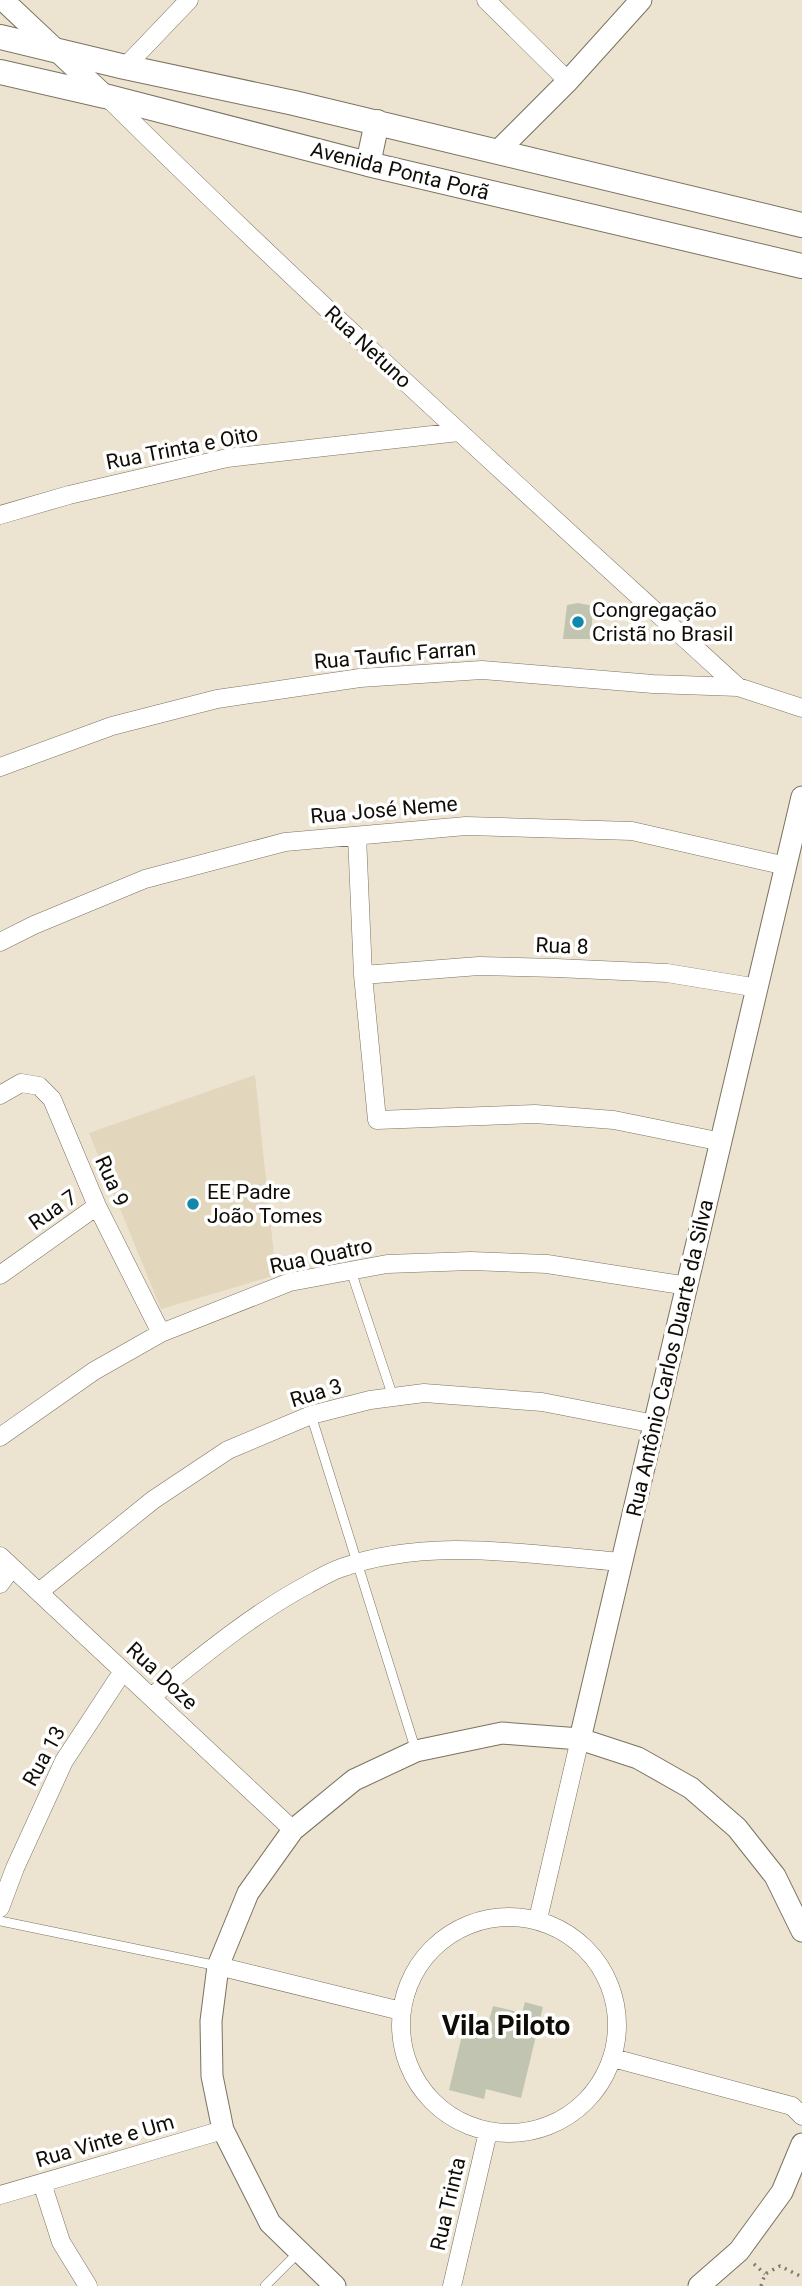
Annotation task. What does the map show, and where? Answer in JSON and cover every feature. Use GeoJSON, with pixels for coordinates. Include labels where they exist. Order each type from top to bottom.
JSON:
{"type":"FeatureCollection","features":[{"type":"Feature","properties":{"kind":"main road","name":"Avenida Ponta Porã"},"geometry":{"type":"LineString","coordinates":[[0,37],[377,122],[802,225]]}},
{"type":"Feature","properties":{"kind":"main road","name":"Avenida Ponta Porã"},"geometry":{"type":"LineString","coordinates":[[0,72],[106,96],[368,164],[802,266]]}},
{"type":"Feature","properties":{"kind":"main road"},"geometry":{"type":"LineString","coordinates":[[368,164],[377,122]]}},
{"type":"Feature","properties":{"kind":"street","name":"Rua Netuno"},"geometry":{"type":"LineString","coordinates":[[3,0],[459,432],[738,687]]}},
{"type":"Feature","properties":{"kind":"street"},"geometry":{"type":"LineString","coordinates":[[125,67],[189,0]]}},
{"type":"Feature","properties":{"kind":"street"},"geometry":{"type":"LineString","coordinates":[[486,0],[568,81]]}},
{"type":"Feature","properties":{"kind":"street"},"geometry":{"type":"LineString","coordinates":[[498,151],[568,81],[641,0]]}},
{"type":"Feature","properties":{"kind":"street","name":"Rua Trinta e Oito"},"geometry":{"type":"LineString","coordinates":[[0,515],[68,495],[227,458],[459,432]]}},
{"type":"Feature","properties":{"kind":"street","name":"Rua Taufic Farran"},"geometry":{"type":"LineString","coordinates":[[0,767],[112,726],[217,699],[360,678],[482,670],[653,684],[738,687],[802,708]]}},
{"type":"Feature","properties":{"kind":"street","name":"Rua Antônio Carlos Duarte da Silva"},"geometry":{"type":"LineString","coordinates":[[538,1919],[799,820],[802,797]]}},
{"type":"Feature","properties":{"kind":"street","name":"Rua José Neme"},"geometry":{"type":"LineString","coordinates":[[0,942],[145,879],[285,842],[467,826],[632,831],[786,866]]}},
{"type":"Feature","properties":{"kind":"street"},"geometry":{"type":"LineString","coordinates":[[357,836],[363,975],[377,1121],[536,1114],[614,1120],[722,1142]]}},
{"type":"Feature","properties":{"kind":"street","name":"Rua 8"},"geometry":{"type":"LineString","coordinates":[[363,975],[479,966],[530,967],[667,972],[758,988]]}},
{"type":"Feature","properties":{"kind":"street","name":"Rua 9"},"geometry":{"type":"LineString","coordinates":[[0,1096],[21,1083],[39,1086],[52,1099],[97,1206],[161,1333]]}},
{"type":"Feature","properties":{"kind":"street","name":"Rua 7"},"geometry":{"type":"LineString","coordinates":[[0,1275],[97,1206]]}},
{"type":"Feature","properties":{"kind":"street","name":"Rua Quatro"},"geometry":{"type":"LineString","coordinates":[[0,1437],[94,1371],[161,1333],[289,1282],[387,1264],[471,1261],[547,1264],[688,1286]]}},
{"type":"Feature","properties":{"kind":"street","name":"Rua 3"},"geometry":{"type":"LineString","coordinates":[[39,1592],[153,1500],[228,1450],[311,1415],[370,1400],[424,1393],[542,1402],[655,1424]]}},
{"type":"Feature","properties":{"kind":"street"},"geometry":{"type":"LineString","coordinates":[[150,1697],[238,1629],[285,1597],[339,1568],[396,1553],[461,1550],[622,1562]]}},
{"type":"Feature","properties":{"kind":"street"},"geometry":{"type":"LineString","coordinates":[[0,1584],[6,1562]]}},
{"type":"Feature","properties":{"kind":"street","name":"Rua Doze"},"geometry":{"type":"LineString","coordinates":[[6,1562],[293,1830]]}},
{"type":"Feature","properties":{"kind":"street","name":"Rua 13"},"geometry":{"type":"LineString","coordinates":[[0,1908],[15,1868],[64,1761],[123,1671]]}},
{"type":"Feature","properties":{"kind":"street"},"geometry":{"type":"LineString","coordinates":[[335,2286],[270,2223],[223,2130],[212,2076],[211,2021],[218,1966],[248,1894],[293,1830],[354,1780],[416,1751],[502,1733],[579,1740],[638,1758],[691,1788],[737,1828],[775,1876],[802,1931]]}},
{"type":"Feature","properties":{"kind":"street"},"geometry":{"type":"LineString","coordinates":[[501,1916],[538,1919],[570,1934],[595,1958],[601,1968],[612,1989],[618,2023],[613,2058],[599,2087],[578,2110],[550,2126],[520,2134],[488,2132],[457,2122],[431,2102],[412,2075],[401,2044],[401,2011],[412,1975],[434,1945],[444,1938],[465,1925],[501,1916]]}},
{"type":"Feature","properties":{"kind":"street"},"geometry":{"type":"LineString","coordinates":[[218,1966],[401,2011]]}},
{"type":"Feature","properties":{"kind":"street"},"geometry":{"type":"LineString","coordinates":[[613,2058],[799,2109]]}},
{"type":"Feature","properties":{"kind":"street","name":"Rua Vinte e Um"},"geometry":{"type":"LineString","coordinates":[[0,2195],[223,2130]]}},
{"type":"Feature","properties":{"kind":"street","name":"Rua Trinta"},"geometry":{"type":"LineString","coordinates":[[452,2286],[488,2132]]}},
{"type":"Feature","properties":{"kind":"street"},"geometry":{"type":"LineString","coordinates":[[699,2286],[738,2251],[782,2192],[802,2144]]}},
{"type":"Feature","properties":{"kind":"street"},"geometry":{"type":"LineString","coordinates":[[42,2182],[61,2242],[88,2286]]}},
{"type":"Feature","properties":{"kind":"lane"},"geometry":{"type":"LineString","coordinates":[[351,1271],[393,1397]]}},
{"type":"Feature","properties":{"kind":"lane"},"geometry":{"type":"LineString","coordinates":[[311,1415],[416,1751]]}},
{"type":"Feature","properties":{"kind":"lane"},"geometry":{"type":"LineString","coordinates":[[0,1921],[218,1966]]}},
{"type":"Feature","properties":{"kind":"lane"},"geometry":{"type":"LineString","coordinates":[[265,2286],[299,2252]]}},
{"type":"Feature","properties":{"kind":"path"},"geometry":{"type":"LineString","coordinates":[[761,2286],[765,2274],[780,2266],[802,2277]]}},
{"type":"Feature","properties":{"kind":"shaded area","name":"EE Padre João Tomes"},"geometry":{"type":"Polygon","coordinates":[[[255,1075],[276,1275],[161,1309],[89,1133],[255,1075]]]}},
{"type":"Feature","properties":{"kind":"building","name":"Congregação Cristã no Brasil"},"geometry":{"type":"Polygon","coordinates":[[[578,603],[593,606],[591,639],[563,639],[567,605],[578,603]]]}},
{"type":"Feature","properties":{"kind":"building"},"geometry":{"type":"Polygon","coordinates":[[[525,2002],[543,2007],[521,2098],[486,2089],[484,2099],[449,2090],[464,2027],[486,2032],[493,2006],[522,2013],[525,2002]]]}},
{"type":"Feature","properties":{"kind":"place","name":"Congregação Cristã no Brasil"},"geometry":{"type":"Point","coordinates":[578,622]}},
{"type":"Feature","properties":{"kind":"place","name":"EE Padre João Tomes"},"geometry":{"type":"Point","coordinates":[193,1204]}},
{"type":"Feature","properties":{"kind":"district","name":"Vila Piloto"},"geometry":{"type":"Point","coordinates":[506,2025]}}]}
